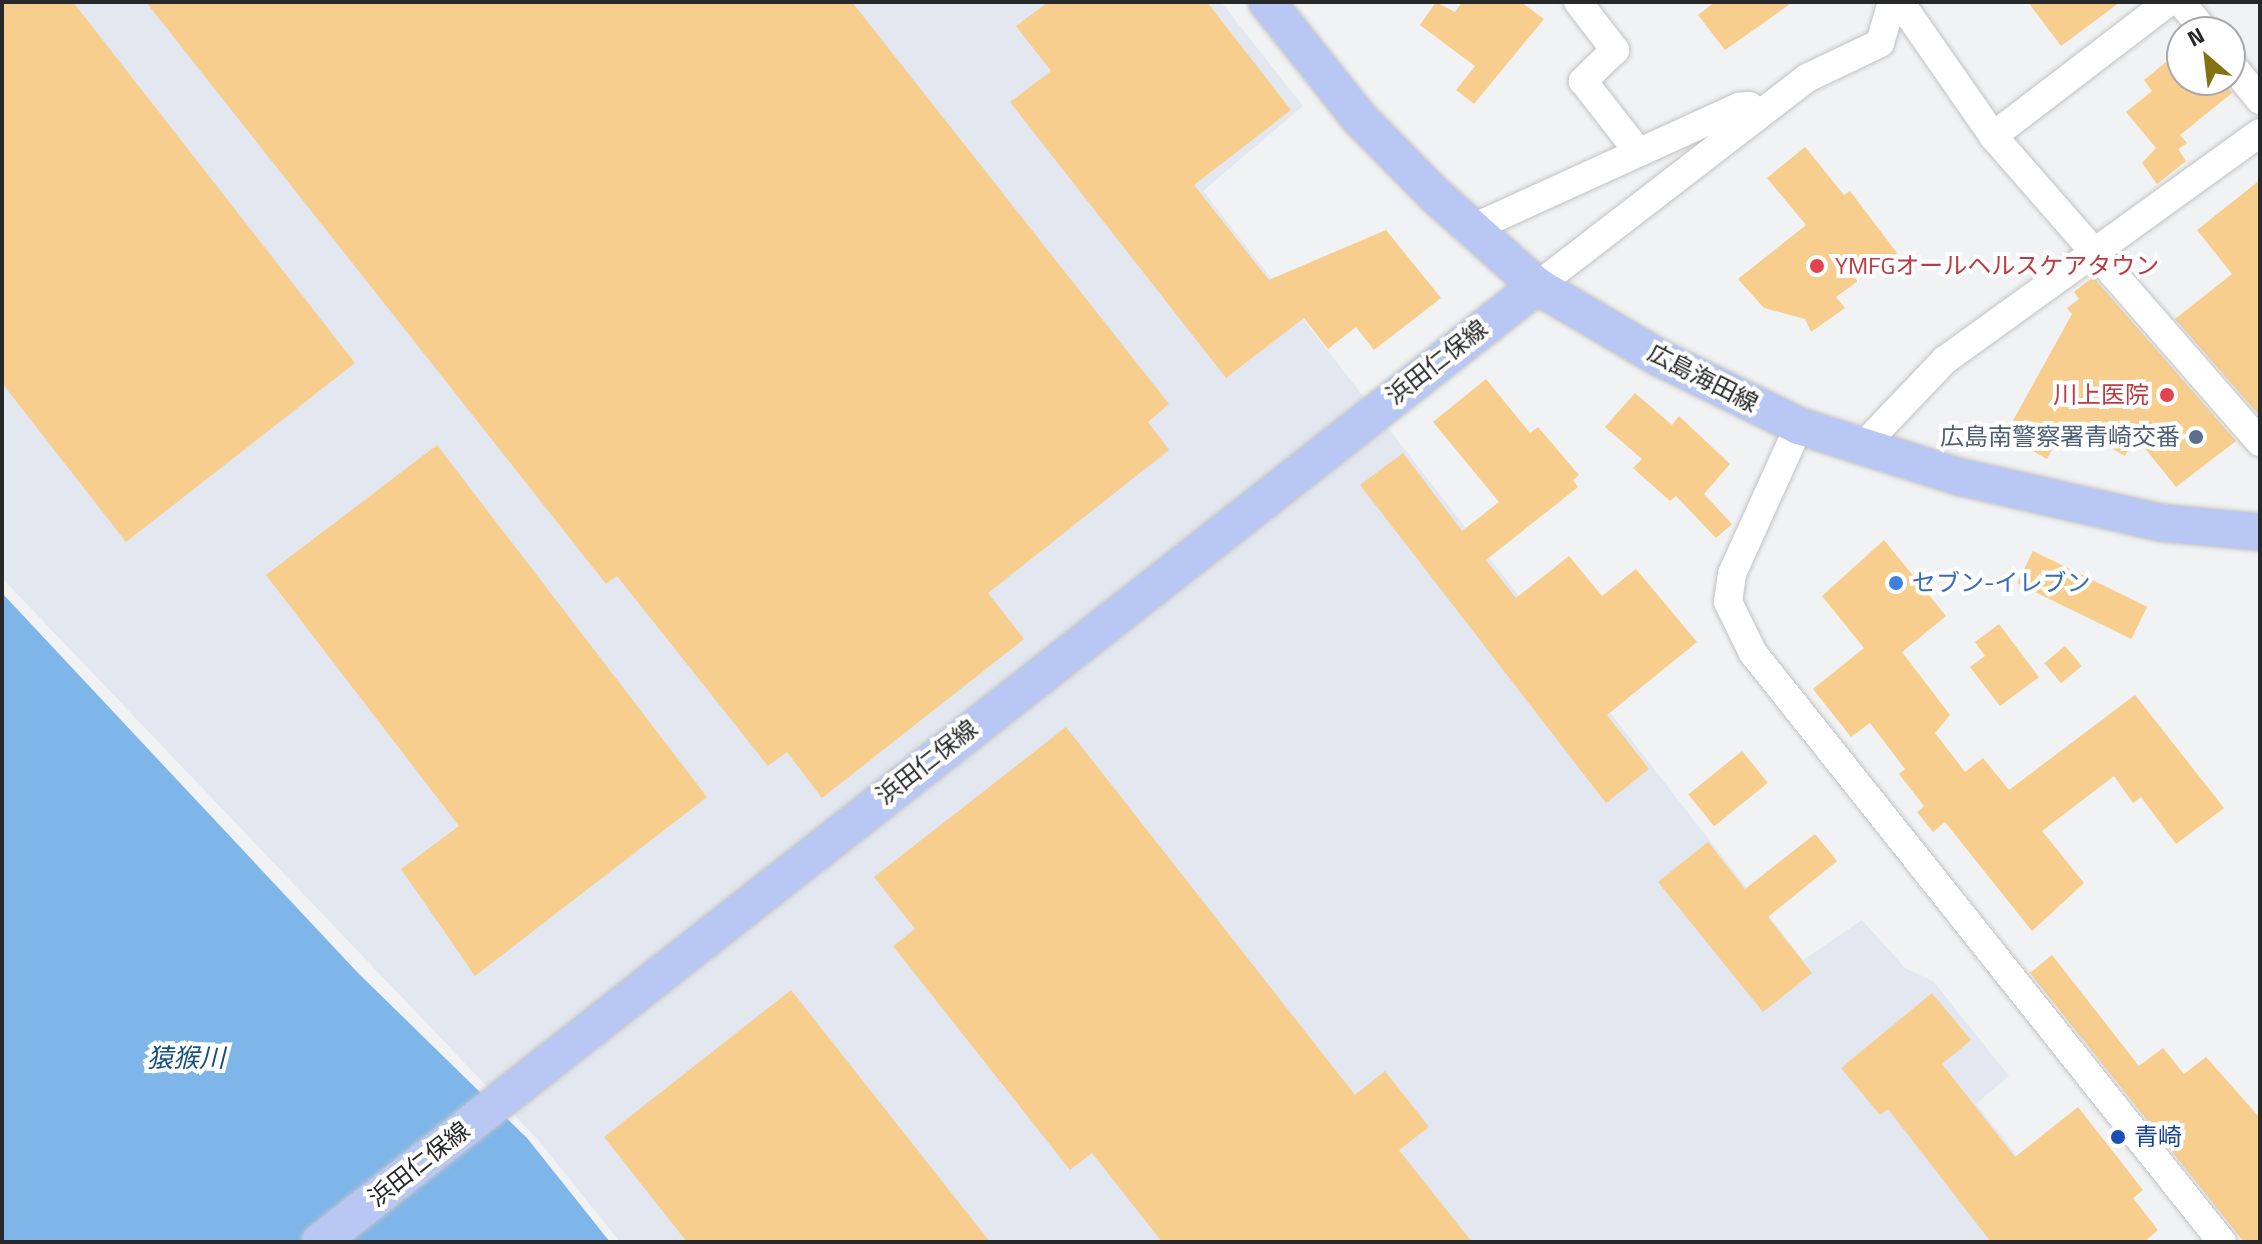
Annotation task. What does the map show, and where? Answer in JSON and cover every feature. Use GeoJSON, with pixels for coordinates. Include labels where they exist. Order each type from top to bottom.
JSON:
{"type":"FeatureCollection","features":[{"type":"Feature","properties":{"kind":"main road","name":"広島海田線"},"geometry":{"type":"LineString","coordinates":[[1267,2],[1360,119],[1473,228],[1537,286],[1658,357],[1799,426],[1960,477],[2163,523],[2260,532]]}},
{"type":"Feature","properties":{"kind":"main road","name":"浜田仁保線"},"geometry":{"type":"LineString","coordinates":[[320,1242],[1302,466],[1537,286]]}},
{"type":"Feature","properties":{"kind":"street"},"geometry":{"type":"LineString","coordinates":[[1578,2],[1615,50],[1583,81],[1637,150]]}},
{"type":"Feature","properties":{"kind":"street"},"geometry":{"type":"LineString","coordinates":[[1537,286],[1807,78],[1880,43],[1892,2]]}},
{"type":"Feature","properties":{"kind":"street"},"geometry":{"type":"LineString","coordinates":[[1900,2],[1993,136],[2091,253],[2260,442]]}},
{"type":"Feature","properties":{"kind":"street"},"geometry":{"type":"LineString","coordinates":[[1993,136],[2168,2]]}},
{"type":"Feature","properties":{"kind":"street"},"geometry":{"type":"LineString","coordinates":[[2246,83],[2260,100]]}},
{"type":"Feature","properties":{"kind":"street"},"geometry":{"type":"LineString","coordinates":[[1473,228],[1637,150],[1739,107],[1749,106],[1759,114]]}},
{"type":"Feature","properties":{"kind":"street"},"geometry":{"type":"LineString","coordinates":[[1863,446],[1945,360],[2260,133]]}},
{"type":"Feature","properties":{"kind":"street"},"geometry":{"type":"LineString","coordinates":[[1799,426],[1732,574],[1728,602],[1753,653],[2222,1242]]}},
{"type":"Feature","properties":{"kind":"shaded area"},"geometry":{"type":"Polygon","coordinates":[[[2,2],[1221,2],[1303,106],[1203,191],[1803,960],[1862,920],[1905,968],[1933,981],[2009,1076],[1976,1104],[2086,1242],[620,1242],[539,1141],[2,578],[2,2]]]}},
{"type":"Feature","properties":{"kind":"water","name":"猿猴川"},"geometry":{"type":"Polygon","coordinates":[[[2,593],[358,973],[527,1138],[610,1242],[2,1242],[2,593]]]}},
{"type":"Feature","properties":{"kind":"building"},"geometry":{"type":"Polygon","coordinates":[[[2,2],[73,2],[355,363],[126,542],[2,383],[2,2]]]}},
{"type":"Feature","properties":{"kind":"building"},"geometry":{"type":"Polygon","coordinates":[[[146,2],[852,2],[1169,404],[1148,422],[1169,450],[988,593],[1024,639],[822,798],[787,752],[768,766],[617,576],[606,584],[146,2]]]}},
{"type":"Feature","properties":{"kind":"building"},"geometry":{"type":"Polygon","coordinates":[[[1048,2],[1207,2],[1291,110],[1194,185],[1269,280],[1386,230],[1441,298],[1374,350],[1356,327],[1328,349],[1304,318],[1226,378],[1010,102],[1051,71],[1016,26],[1048,2]]]}},
{"type":"Feature","properties":{"kind":"building"},"geometry":{"type":"Polygon","coordinates":[[[1436,2],[1455,12],[1462,2],[1521,2],[1544,19],[1474,104],[1456,90],[1475,66],[1420,25],[1436,2]]]}},
{"type":"Feature","properties":{"kind":"building"},"geometry":{"type":"Polygon","coordinates":[[[1715,2],[1793,2],[1725,50],[1698,15],[1715,2]]]}},
{"type":"Feature","properties":{"kind":"building"},"geometry":{"type":"Polygon","coordinates":[[[2028,2],[2120,2],[2061,46],[2028,2]]]}},
{"type":"Feature","properties":{"kind":"building"},"geometry":{"type":"Polygon","coordinates":[[[2166,62],[2166,96],[2228,96],[2180,135],[2187,143],[2178,149],[2186,161],[2157,184],[2142,163],[2156,148],[2126,112],[2152,91],[2144,80],[2166,62]]]}},
{"type":"Feature","properties":{"kind":"building","name":"YMFGオールヘルスケアタウン"},"geometry":{"type":"Polygon","coordinates":[[[1805,147],[1844,195],[1850,191],[1897,253],[1836,297],[1845,308],[1811,332],[1805,319],[1764,308],[1738,279],[1806,225],[1767,178],[1805,147]]]}},
{"type":"Feature","properties":{"kind":"building"},"geometry":{"type":"Polygon","coordinates":[[[2260,180],[2260,416],[2175,319],[2232,274],[2197,230],[2260,180]]]}},
{"type":"Feature","properties":{"kind":"building"},"geometry":{"type":"Polygon","coordinates":[[[2093,277],[2236,441],[2176,487],[2136,437],[2125,456],[2067,422],[2047,459],[2005,435],[2072,314],[2067,308],[2079,299],[2074,292],[2093,277]]]}},
{"type":"Feature","properties":{"kind":"building"},"geometry":{"type":"Polygon","coordinates":[[[1486,379],[1530,433],[1538,427],[1579,475],[1573,480],[1578,487],[1486,560],[1516,598],[1569,556],[1602,596],[1636,569],[1697,642],[1607,715],[1649,769],[1606,803],[1360,485],[1403,453],[1462,531],[1499,502],[1433,422],[1486,379]]]}},
{"type":"Feature","properties":{"kind":"building"},"geometry":{"type":"Polygon","coordinates":[[[1635,393],[1672,425],[1679,416],[1730,464],[1704,494],[1732,524],[1716,538],[1676,496],[1670,501],[1633,468],[1642,459],[1605,427],[1635,393]]]}},
{"type":"Feature","properties":{"kind":"building"},"geometry":{"type":"Polygon","coordinates":[[[437,445],[707,797],[475,976],[401,869],[459,826],[266,575],[437,445]]]}},
{"type":"Feature","properties":{"kind":"building"},"geometry":{"type":"Polygon","coordinates":[[[1884,540],[1946,616],[1902,652],[1950,715],[1935,733],[1965,772],[1983,758],[2009,790],[2135,695],[2224,808],[2176,844],[2141,797],[2133,803],[2114,776],[2042,831],[2084,883],[2032,931],[1945,822],[1933,832],[1917,812],[1924,806],[1899,774],[1905,769],[1870,723],[1851,737],[1813,689],[1864,648],[1822,596],[1884,540]]]}},
{"type":"Feature","properties":{"kind":"building"},"geometry":{"type":"Polygon","coordinates":[[[2033,551],[2147,607],[2131,639],[2017,583],[2033,551]]]}},
{"type":"Feature","properties":{"kind":"building"},"geometry":{"type":"Polygon","coordinates":[[[1999,624],[2039,677],[2000,706],[1970,667],[1985,656],[1975,642],[1999,624]]]}},
{"type":"Feature","properties":{"kind":"building"},"geometry":{"type":"Polygon","coordinates":[[[2065,646],[2082,666],[2061,683],[2044,663],[2065,646]]]}},
{"type":"Feature","properties":{"kind":"building"},"geometry":{"type":"Polygon","coordinates":[[[1066,727],[1355,1095],[1385,1071],[1429,1127],[1399,1150],[1472,1242],[1162,1242],[1092,1153],[1070,1170],[893,946],[915,929],[874,877],[1066,727]]]}},
{"type":"Feature","properties":{"kind":"building"},"geometry":{"type":"Polygon","coordinates":[[[1742,751],[1768,783],[1714,826],[1688,794],[1742,751]]]}},
{"type":"Feature","properties":{"kind":"building"},"geometry":{"type":"Polygon","coordinates":[[[1815,834],[1837,861],[1768,917],[1812,973],[1763,1012],[1658,882],[1708,842],[1745,889],[1815,834]]]}},
{"type":"Feature","properties":{"kind":"building"},"geometry":{"type":"Polygon","coordinates":[[[2052,955],[2139,1066],[2163,1048],[2184,1074],[2206,1057],[2260,1118],[2260,1242],[2244,1242],[2030,973],[2052,955]]]}},
{"type":"Feature","properties":{"kind":"building"},"geometry":{"type":"Polygon","coordinates":[[[791,990],[990,1242],[687,1242],[604,1137],[791,990]]]}},
{"type":"Feature","properties":{"kind":"building"},"geometry":{"type":"Polygon","coordinates":[[[1932,993],[1971,1040],[1942,1064],[2015,1157],[2078,1107],[2143,1190],[2133,1198],[2158,1230],[2144,1242],[1991,1242],[1888,1109],[1880,1115],[1841,1068],[1932,993]]]}},
{"type":"Feature","properties":{"kind":"place","name":"YMFGオールヘルスケアタウン"},"geometry":{"type":"Point","coordinates":[1817,266]}},
{"type":"Feature","properties":{"kind":"place","name":"川上医院"},"geometry":{"type":"Point","coordinates":[2167,395]}},
{"type":"Feature","properties":{"kind":"place","name":"広島南警察署青崎交番"},"geometry":{"type":"Point","coordinates":[2196,437]}},
{"type":"Feature","properties":{"kind":"place","name":"セブン-イレブン"},"geometry":{"type":"Point","coordinates":[1896,583]}},
{"type":"Feature","properties":{"kind":"place","name":"青崎"},"geometry":{"type":"Point","coordinates":[2118,1137]}}]}
